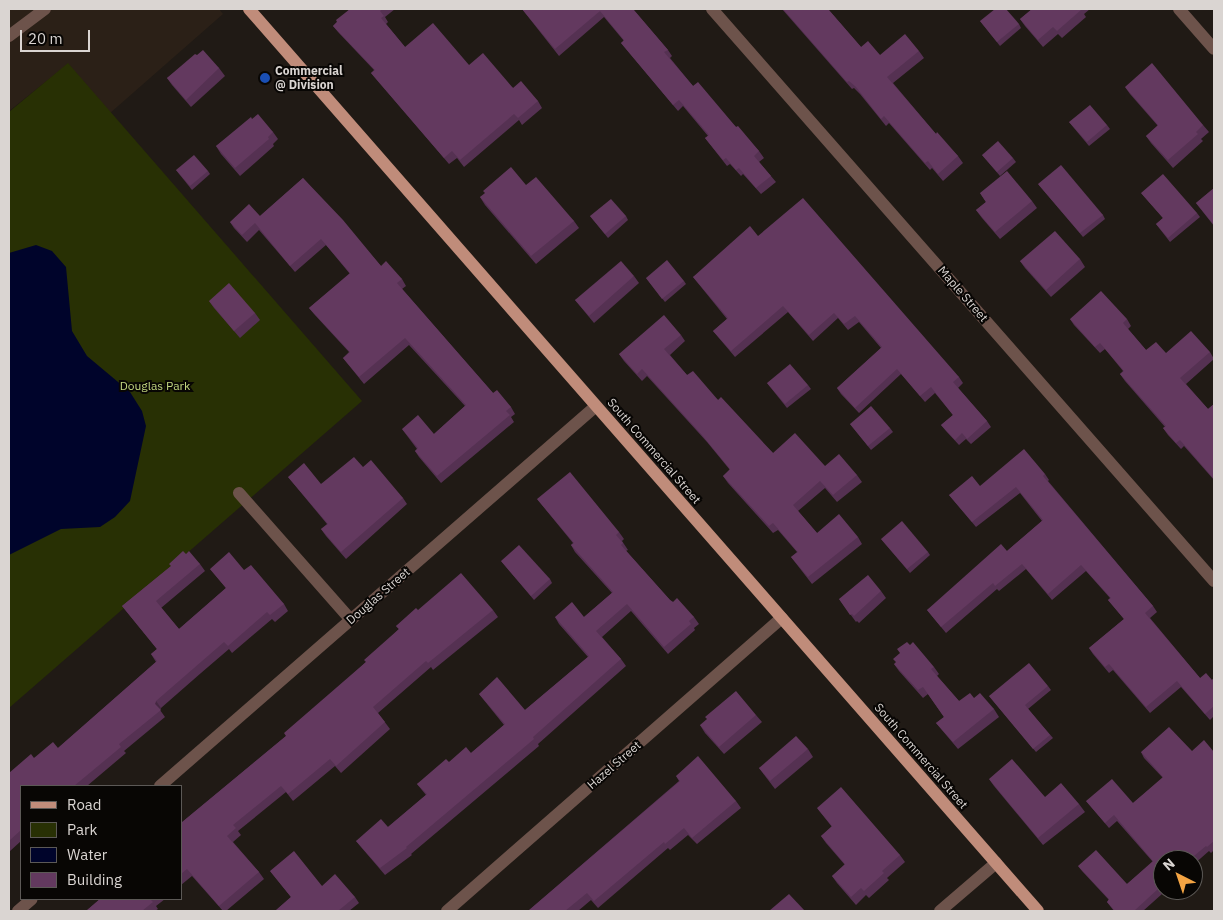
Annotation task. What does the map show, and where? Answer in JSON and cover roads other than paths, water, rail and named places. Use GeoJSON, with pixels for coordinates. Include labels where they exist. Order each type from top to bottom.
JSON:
{"type":"FeatureCollection","features":[{"type":"Feature","properties":{"kind":"main road","name":"South Commercial Street"},"geometry":{"type":"LineString","coordinates":[[249,9],[1038,911]]}},
{"type":"Feature","properties":{"kind":"street"},"geometry":{"type":"LineString","coordinates":[[9,36],[44,9]]}},
{"type":"Feature","properties":{"kind":"street","name":"Maple Street"},"geometry":{"type":"LineString","coordinates":[[712,9],[1214,581]]}},
{"type":"Feature","properties":{"kind":"street"},"geometry":{"type":"LineString","coordinates":[[1179,9],[1214,49]]}},
{"type":"Feature","properties":{"kind":"street","name":"Douglas Street"},"geometry":{"type":"LineString","coordinates":[[161,785],[596,406]]}},
{"type":"Feature","properties":{"kind":"street"},"geometry":{"type":"LineString","coordinates":[[238,493],[350,619]]}},
{"type":"Feature","properties":{"kind":"street","name":"Hazel Street"},"geometry":{"type":"LineString","coordinates":[[446,911],[782,618]]}},
{"type":"Feature","properties":{"kind":"street"},"geometry":{"type":"LineString","coordinates":[[940,911],[996,862]]}},
{"type":"Feature","properties":{"kind":"street"},"geometry":{"type":"LineString","coordinates":[[18,911],[31,900]]}},
{"type":"Feature","properties":{"kind":"water"},"geometry":{"type":"Polygon","coordinates":[[[36,245],[52,251],[66,267],[72,331],[87,356],[130,392],[142,411],[146,426],[130,501],[115,517],[100,527],[61,529],[9,555],[9,253],[36,245]]]}},
{"type":"Feature","properties":{"kind":"place","name":"Commercial @ Division"},"geometry":{"type":"Point","coordinates":[265,78]}},
{"type":"Feature","properties":{"kind":"park label","name":"Douglas Park"},"geometry":{"type":"Point","coordinates":[155,386]}}]}
